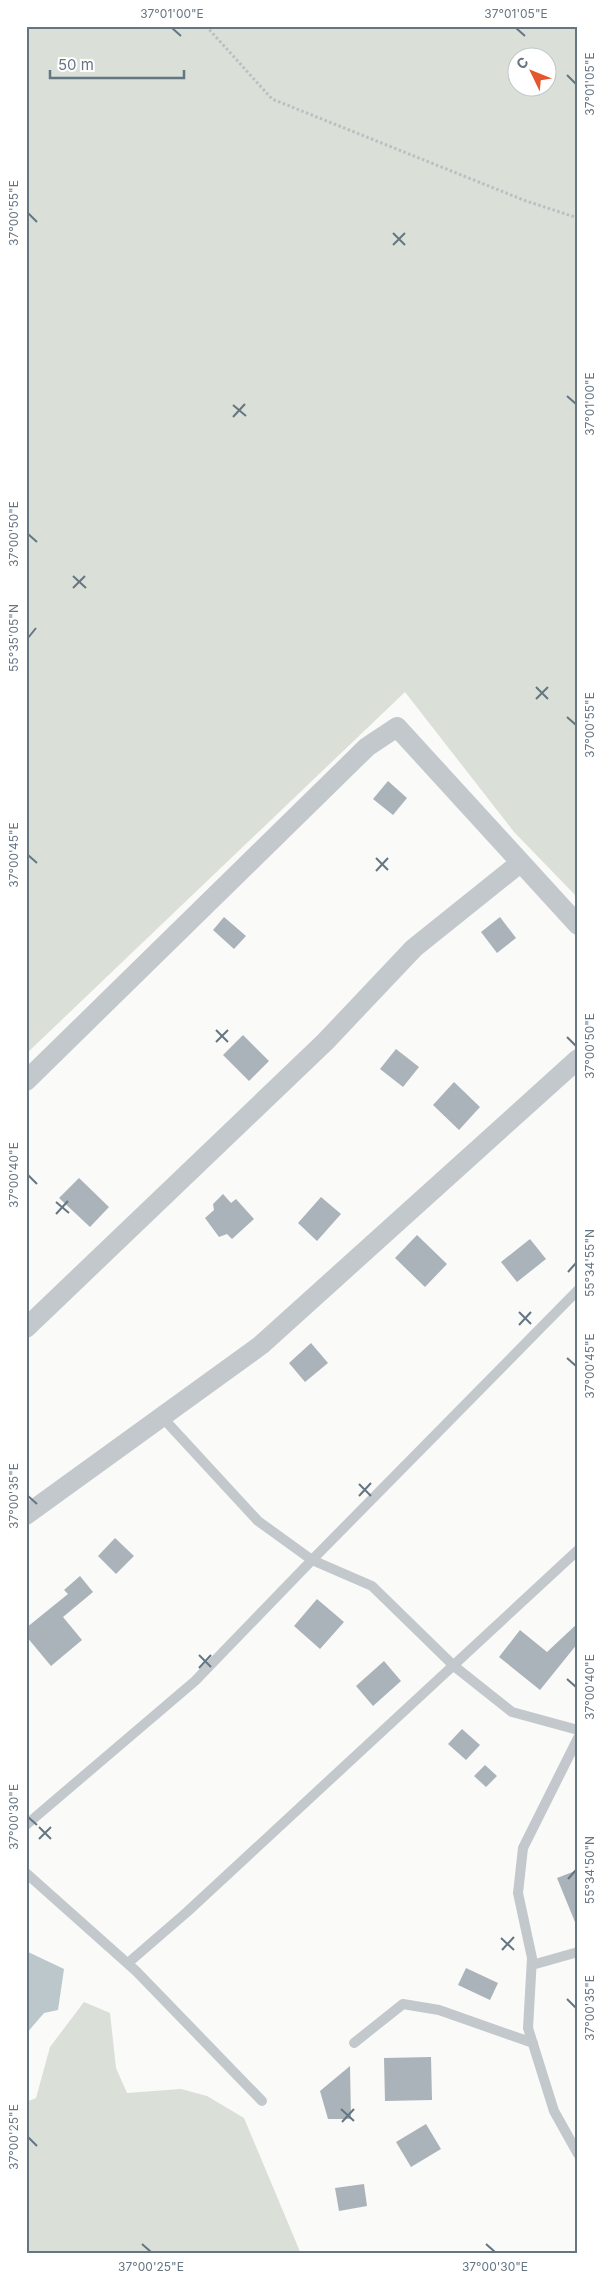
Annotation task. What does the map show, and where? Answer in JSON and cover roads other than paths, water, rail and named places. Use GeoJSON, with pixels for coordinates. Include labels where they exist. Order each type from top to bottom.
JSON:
{"type":"FeatureCollection","features":[{"type":"Feature","properties":{"kind":"street"},"geometry":{"type":"LineString","coordinates":[[26,1082],[367,747],[397,727],[578,925]]}},
{"type":"Feature","properties":{"kind":"street"},"geometry":{"type":"LineString","coordinates":[[26,1328],[325,1042],[414,948],[520,863]]}},
{"type":"Feature","properties":{"kind":"street"},"geometry":{"type":"LineString","coordinates":[[26,1515],[261,1345],[578,1059]]}},
{"type":"Feature","properties":{"kind":"lane"},"geometry":{"type":"LineString","coordinates":[[26,1825],[195,1681],[578,1290]]}},
{"type":"Feature","properties":{"kind":"lane"},"geometry":{"type":"LineString","coordinates":[[162,1417],[258,1521],[312,1560],[372,1586],[454,1666],[512,1712],[578,1730]]}},
{"type":"Feature","properties":{"kind":"lane"},"geometry":{"type":"LineString","coordinates":[[128,1963],[187,1912],[578,1550]]}},
{"type":"Feature","properties":{"kind":"lane"},"geometry":{"type":"LineString","coordinates":[[578,1738],[523,1848],[518,1894],[532,1958],[528,2028],[554,2111],[578,2154]]}},
{"type":"Feature","properties":{"kind":"lane"},"geometry":{"type":"LineString","coordinates":[[26,1873],[128,1963],[262,2101]]}},
{"type":"Feature","properties":{"kind":"lane"},"geometry":{"type":"LineString","coordinates":[[532,1965],[578,1952]]}},
{"type":"Feature","properties":{"kind":"lane"},"geometry":{"type":"LineString","coordinates":[[354,2043],[403,2004],[440,2010],[533,2042]]}}]}
